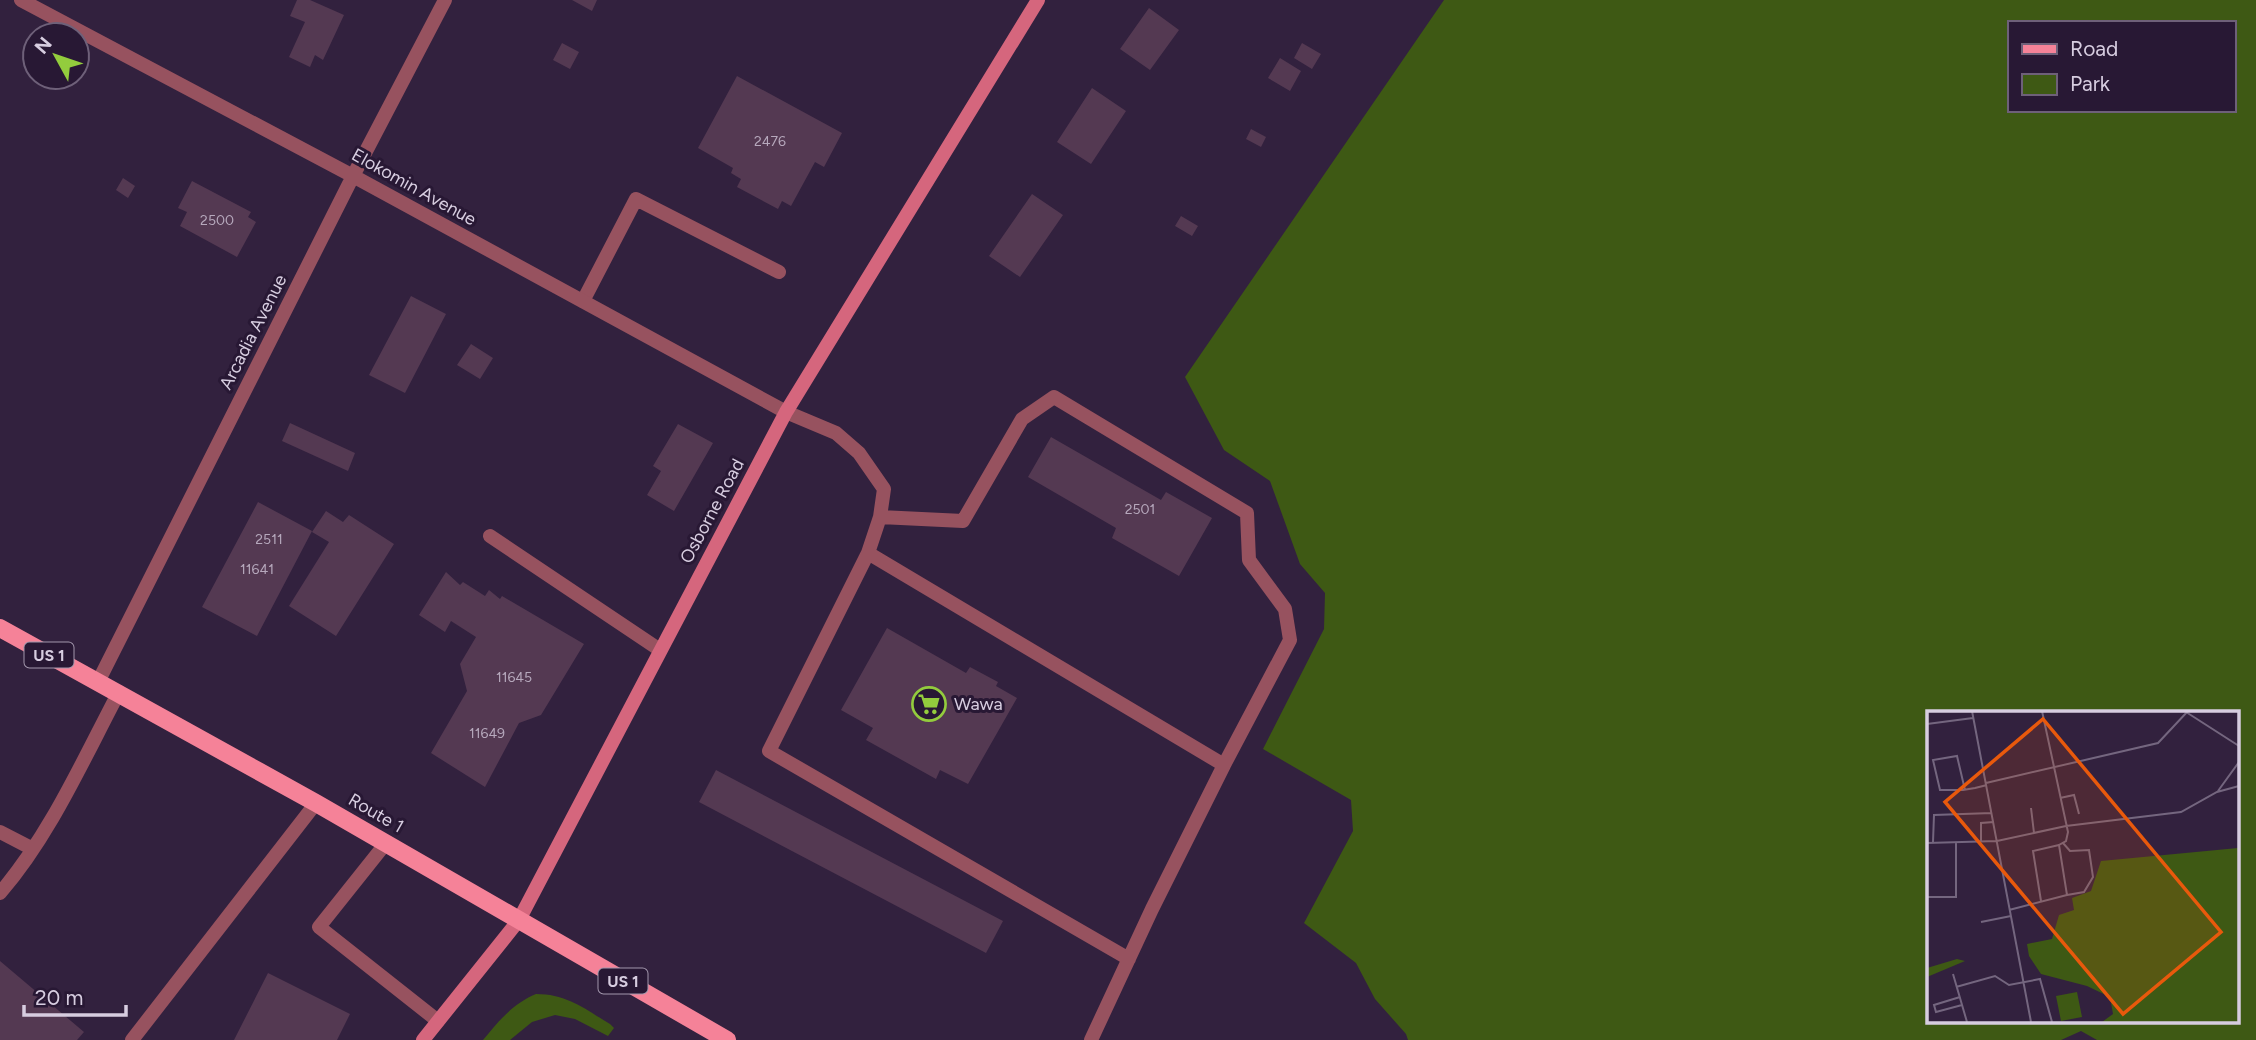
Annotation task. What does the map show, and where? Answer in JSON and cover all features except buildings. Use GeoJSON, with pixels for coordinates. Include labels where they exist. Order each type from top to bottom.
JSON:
{"type":"FeatureCollection","features":[{"type":"Feature","properties":{"kind":"main road","name":"Route 1"},"geometry":{"type":"LineString","coordinates":[[0,628],[316,803],[727,1040]]}},
{"type":"Feature","properties":{"kind":"street","name":"Elokomin Avenue"},"geometry":{"type":"LineString","coordinates":[[21,0],[353,176],[786,412],[836,433],[859,453],[884,489],[880,517],[868,553],[769,751],[1129,959]]}},
{"type":"Feature","properties":{"kind":"street","name":"Arcadia Avenue"},"geometry":{"type":"LineString","coordinates":[[99,682],[444,0]]}},
{"type":"Feature","properties":{"kind":"street","name":"Osborne Road"},"geometry":{"type":"LineString","coordinates":[[423,1040],[519,920],[786,412],[1038,0]]}},
{"type":"Feature","properties":{"kind":"street"},"geometry":{"type":"LineString","coordinates":[[583,302],[636,199],[779,272]]}},
{"type":"Feature","properties":{"kind":"street"},"geometry":{"type":"LineString","coordinates":[[880,517],[963,522],[1022,419],[1054,397],[1247,513],[1249,560],[1285,609],[1290,640],[1224,765],[1091,1040]]}},
{"type":"Feature","properties":{"kind":"street"},"geometry":{"type":"LineString","coordinates":[[490,536],[660,650]]}},
{"type":"Feature","properties":{"kind":"street"},"geometry":{"type":"LineString","coordinates":[[868,553],[1224,765]]}},
{"type":"Feature","properties":{"kind":"street"},"geometry":{"type":"LineString","coordinates":[[0,893],[33,849],[119,692]]}},
{"type":"Feature","properties":{"kind":"street"},"geometry":{"type":"LineString","coordinates":[[132,1040],[316,803]]}},
{"type":"Feature","properties":{"kind":"street"},"geometry":{"type":"LineString","coordinates":[[0,832],[33,849]]}},
{"type":"Feature","properties":{"kind":"street"},"geometry":{"type":"LineString","coordinates":[[386,843],[319,927],[438,1021]]}},
{"type":"Feature","properties":{"kind":"green space"},"geometry":{"type":"Polygon","coordinates":[[[1444,0],[2256,0],[2256,1040],[2097,1040],[2081,1031],[2061,1040],[1408,1040],[1406,1034],[1375,999],[1356,963],[1304,923],[1353,831],[1351,800],[1263,749],[1324,629],[1325,593],[1300,564],[1270,481],[1224,450],[1185,377],[1444,0]]]}},
{"type":"Feature","properties":{"kind":"green space"},"geometry":{"type":"Polygon","coordinates":[[[536,994],[575,1003],[614,1028],[608,1036],[575,1019],[555,1015],[532,1022],[510,1040],[483,1040],[513,1008],[536,994]]]}},
{"type":"Feature","properties":{"kind":"place","name":"Wawa"},"geometry":{"type":"Point","coordinates":[929,704]}}]}
